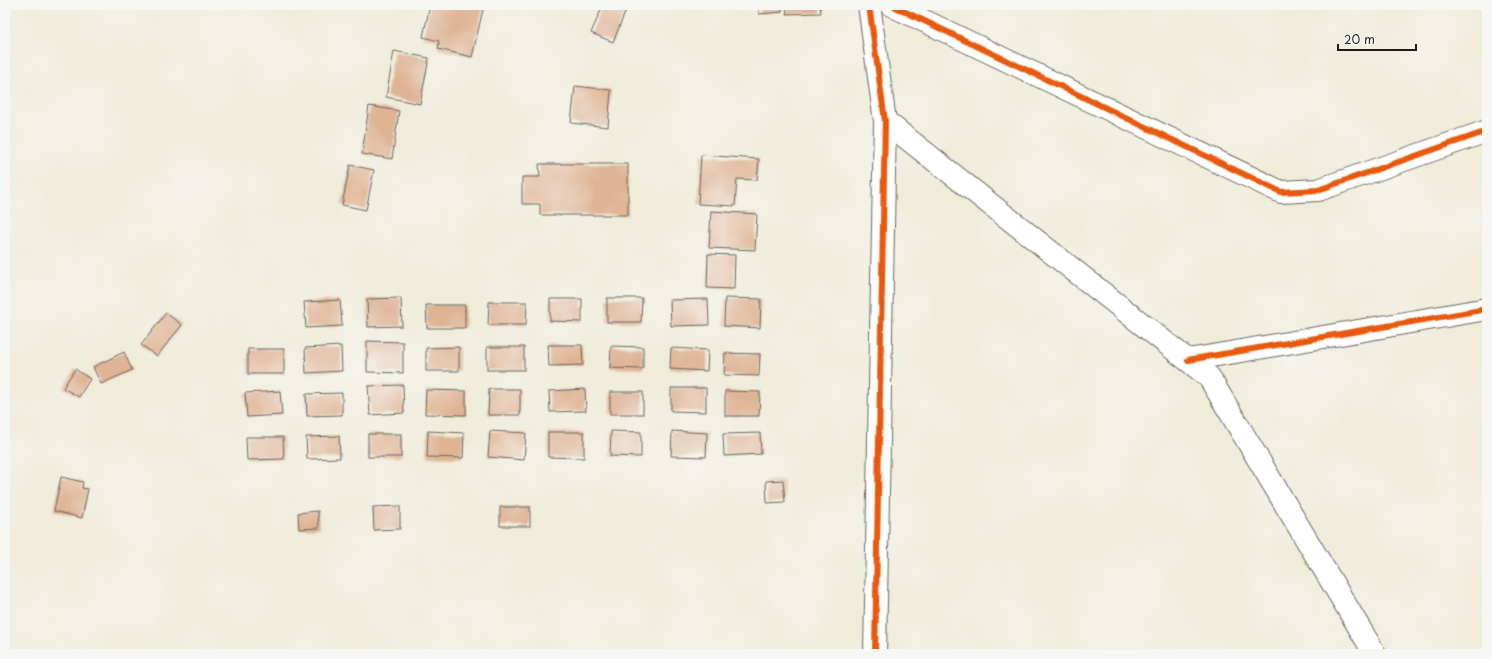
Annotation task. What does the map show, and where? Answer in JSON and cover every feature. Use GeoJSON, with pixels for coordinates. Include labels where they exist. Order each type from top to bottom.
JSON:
{"type":"FeatureCollection","features":[{"type":"Feature","properties":{"kind":"street"},"geometry":{"type":"LineString","coordinates":[[869,5],[885,121],[875,654]]}},
{"type":"Feature","properties":{"kind":"street"},"geometry":{"type":"LineString","coordinates":[[891,5],[1281,192],[1318,190],[1487,131]]}},
{"type":"Feature","properties":{"kind":"street"},"geometry":{"type":"LineString","coordinates":[[885,121],[1209,377],[1375,654]]}},
{"type":"Feature","properties":{"kind":"street"},"geometry":{"type":"LineString","coordinates":[[1188,360],[1487,309]]}},
{"type":"Feature","properties":{"kind":"building"},"geometry":{"type":"Polygon","coordinates":[[[430,5],[484,5],[472,57],[438,49],[439,41],[423,37],[430,5]]]}},
{"type":"Feature","properties":{"kind":"building"},"geometry":{"type":"Polygon","coordinates":[[[603,5],[620,5],[627,8],[613,42],[591,33],[603,5]]]}},
{"type":"Feature","properties":{"kind":"building"},"geometry":{"type":"Polygon","coordinates":[[[759,5],[782,5],[782,12],[759,14],[759,5]]]}},
{"type":"Feature","properties":{"kind":"building"},"geometry":{"type":"Polygon","coordinates":[[[786,5],[820,5],[821,13],[787,14],[786,5]]]}},
{"type":"Feature","properties":{"kind":"building"},"geometry":{"type":"Polygon","coordinates":[[[394,51],[429,58],[420,104],[386,97],[394,51]]]}},
{"type":"Feature","properties":{"kind":"building"},"geometry":{"type":"Polygon","coordinates":[[[575,86],[611,90],[608,127],[571,123],[575,86]]]}},
{"type":"Feature","properties":{"kind":"building"},"geometry":{"type":"Polygon","coordinates":[[[369,106],[399,111],[392,159],[362,154],[369,106]]]}},
{"type":"Feature","properties":{"kind":"building"},"geometry":{"type":"Polygon","coordinates":[[[701,155],[759,159],[757,180],[737,179],[735,206],[698,204],[701,155]]]}},
{"type":"Feature","properties":{"kind":"building"},"geometry":{"type":"Polygon","coordinates":[[[539,164],[628,164],[628,215],[540,215],[540,204],[522,204],[522,177],[540,177],[539,164]]]}},
{"type":"Feature","properties":{"kind":"building"},"geometry":{"type":"Polygon","coordinates":[[[350,165],[374,170],[366,210],[342,205],[350,165]]]}},
{"type":"Feature","properties":{"kind":"building"},"geometry":{"type":"Polygon","coordinates":[[[711,211],[757,214],[755,250],[709,248],[711,211]]]}},
{"type":"Feature","properties":{"kind":"building"},"geometry":{"type":"Polygon","coordinates":[[[708,254],[735,255],[734,289],[707,288],[708,254]]]}},
{"type":"Feature","properties":{"kind":"building"},"geometry":{"type":"Polygon","coordinates":[[[401,298],[402,326],[368,327],[367,299],[401,298]]]}},
{"type":"Feature","properties":{"kind":"building"},"geometry":{"type":"Polygon","coordinates":[[[607,298],[642,298],[641,322],[607,322],[607,298]]]}},
{"type":"Feature","properties":{"kind":"building"},"geometry":{"type":"Polygon","coordinates":[[[725,298],[761,299],[760,328],[724,326],[725,298]]]}},
{"type":"Feature","properties":{"kind":"building"},"geometry":{"type":"Polygon","coordinates":[[[550,299],[582,299],[582,322],[550,321],[550,299]]]}},
{"type":"Feature","properties":{"kind":"building"},"geometry":{"type":"Polygon","coordinates":[[[708,299],[709,325],[671,326],[670,300],[708,299]]]}},
{"type":"Feature","properties":{"kind":"building"},"geometry":{"type":"Polygon","coordinates":[[[340,300],[342,326],[306,328],[304,302],[340,300]]]}},
{"type":"Feature","properties":{"kind":"building"},"geometry":{"type":"Polygon","coordinates":[[[489,302],[527,302],[526,325],[488,325],[489,302]]]}},
{"type":"Feature","properties":{"kind":"building"},"geometry":{"type":"Polygon","coordinates":[[[426,305],[465,305],[465,328],[427,328],[426,305]]]}},
{"type":"Feature","properties":{"kind":"building"},"geometry":{"type":"Polygon","coordinates":[[[166,313],[182,325],[157,356],[141,345],[166,313]]]}},
{"type":"Feature","properties":{"kind":"building"},"geometry":{"type":"Polygon","coordinates":[[[367,341],[403,342],[403,373],[367,372],[367,341]]]}},
{"type":"Feature","properties":{"kind":"building"},"geometry":{"type":"Polygon","coordinates":[[[548,345],[582,345],[583,365],[549,366],[548,345]]]}},
{"type":"Feature","properties":{"kind":"building"},"geometry":{"type":"Polygon","coordinates":[[[341,346],[342,371],[306,373],[305,348],[341,346]]]}},
{"type":"Feature","properties":{"kind":"building"},"geometry":{"type":"Polygon","coordinates":[[[611,346],[643,347],[643,369],[610,368],[611,346]]]}},
{"type":"Feature","properties":{"kind":"building"},"geometry":{"type":"Polygon","coordinates":[[[459,347],[459,371],[426,371],[426,348],[459,347]]]}},
{"type":"Feature","properties":{"kind":"building"},"geometry":{"type":"Polygon","coordinates":[[[487,347],[524,347],[524,370],[487,370],[487,347]]]}},
{"type":"Feature","properties":{"kind":"building"},"geometry":{"type":"Polygon","coordinates":[[[671,348],[708,350],[707,371],[670,369],[671,348]]]}},
{"type":"Feature","properties":{"kind":"building"},"geometry":{"type":"Polygon","coordinates":[[[248,349],[284,349],[284,374],[248,374],[248,349]]]}},
{"type":"Feature","properties":{"kind":"building"},"geometry":{"type":"Polygon","coordinates":[[[124,352],[132,370],[101,384],[93,367],[124,352]]]}},
{"type":"Feature","properties":{"kind":"building"},"geometry":{"type":"Polygon","coordinates":[[[725,353],[760,354],[759,376],[724,375],[725,353]]]}},
{"type":"Feature","properties":{"kind":"building"},"geometry":{"type":"Polygon","coordinates":[[[75,369],[90,379],[79,397],[63,388],[75,369]]]}},
{"type":"Feature","properties":{"kind":"building"},"geometry":{"type":"Polygon","coordinates":[[[403,385],[404,413],[370,415],[368,386],[403,385]]]}},
{"type":"Feature","properties":{"kind":"building"},"geometry":{"type":"Polygon","coordinates":[[[671,388],[706,388],[706,412],[671,411],[671,388]]]}},
{"type":"Feature","properties":{"kind":"building"},"geometry":{"type":"Polygon","coordinates":[[[489,389],[520,389],[520,415],[488,415],[489,389]]]}},
{"type":"Feature","properties":{"kind":"building"},"geometry":{"type":"Polygon","coordinates":[[[585,389],[586,411],[550,412],[549,391],[585,389]]]}},
{"type":"Feature","properties":{"kind":"building"},"geometry":{"type":"Polygon","coordinates":[[[426,390],[466,391],[466,415],[425,414],[426,390]]]}},
{"type":"Feature","properties":{"kind":"building"},"geometry":{"type":"Polygon","coordinates":[[[280,391],[282,415],[247,417],[245,393],[280,391]]]}},
{"type":"Feature","properties":{"kind":"building"},"geometry":{"type":"Polygon","coordinates":[[[725,391],[760,392],[759,416],[725,416],[725,391]]]}},
{"type":"Feature","properties":{"kind":"building"},"geometry":{"type":"Polygon","coordinates":[[[610,392],[643,392],[643,414],[610,414],[610,392]]]}},
{"type":"Feature","properties":{"kind":"building"},"geometry":{"type":"Polygon","coordinates":[[[342,393],[342,415],[307,416],[306,394],[342,393]]]}},
{"type":"Feature","properties":{"kind":"building"},"geometry":{"type":"Polygon","coordinates":[[[428,431],[464,433],[463,458],[427,457],[428,431]]]}},
{"type":"Feature","properties":{"kind":"building"},"geometry":{"type":"Polygon","coordinates":[[[490,431],[526,433],[524,460],[488,457],[490,431]]]}},
{"type":"Feature","properties":{"kind":"building"},"geometry":{"type":"Polygon","coordinates":[[[611,431],[641,432],[641,457],[610,456],[611,431]]]}},
{"type":"Feature","properties":{"kind":"building"},"geometry":{"type":"Polygon","coordinates":[[[672,431],[707,433],[706,457],[671,456],[672,431]]]}},
{"type":"Feature","properties":{"kind":"building"},"geometry":{"type":"Polygon","coordinates":[[[548,432],[584,432],[584,458],[548,457],[548,432]]]}},
{"type":"Feature","properties":{"kind":"building"},"geometry":{"type":"Polygon","coordinates":[[[760,433],[761,454],[724,456],[723,434],[760,433]]]}},
{"type":"Feature","properties":{"kind":"building"},"geometry":{"type":"Polygon","coordinates":[[[368,434],[401,434],[401,457],[368,457],[368,434]]]}},
{"type":"Feature","properties":{"kind":"building"},"geometry":{"type":"Polygon","coordinates":[[[339,436],[340,458],[307,459],[306,437],[339,436]]]}},
{"type":"Feature","properties":{"kind":"building"},"geometry":{"type":"Polygon","coordinates":[[[246,437],[283,437],[284,459],[247,460],[246,437]]]}},
{"type":"Feature","properties":{"kind":"building"},"geometry":{"type":"Polygon","coordinates":[[[61,477],[83,482],[82,488],[88,489],[82,518],[54,511],[61,477]]]}},
{"type":"Feature","properties":{"kind":"building"},"geometry":{"type":"Polygon","coordinates":[[[783,480],[785,502],[767,503],[766,481],[783,480]]]}},
{"type":"Feature","properties":{"kind":"building"},"geometry":{"type":"Polygon","coordinates":[[[400,506],[400,529],[374,530],[373,507],[400,506]]]}},
{"type":"Feature","properties":{"kind":"building"},"geometry":{"type":"Polygon","coordinates":[[[500,507],[530,507],[530,526],[500,526],[500,507]]]}},
{"type":"Feature","properties":{"kind":"building"},"geometry":{"type":"Polygon","coordinates":[[[318,511],[319,528],[299,529],[298,513],[318,511]]]}},
{"type":"Feature","properties":{"kind":"cycle path"},"geometry":{"type":"LineString","coordinates":[[869,5],[885,121],[875,654]]}},
{"type":"Feature","properties":{"kind":"cycle path"},"geometry":{"type":"LineString","coordinates":[[891,5],[1281,192],[1318,190],[1487,131]]}},
{"type":"Feature","properties":{"kind":"cycle path"},"geometry":{"type":"LineString","coordinates":[[1188,360],[1487,309]]}}]}
